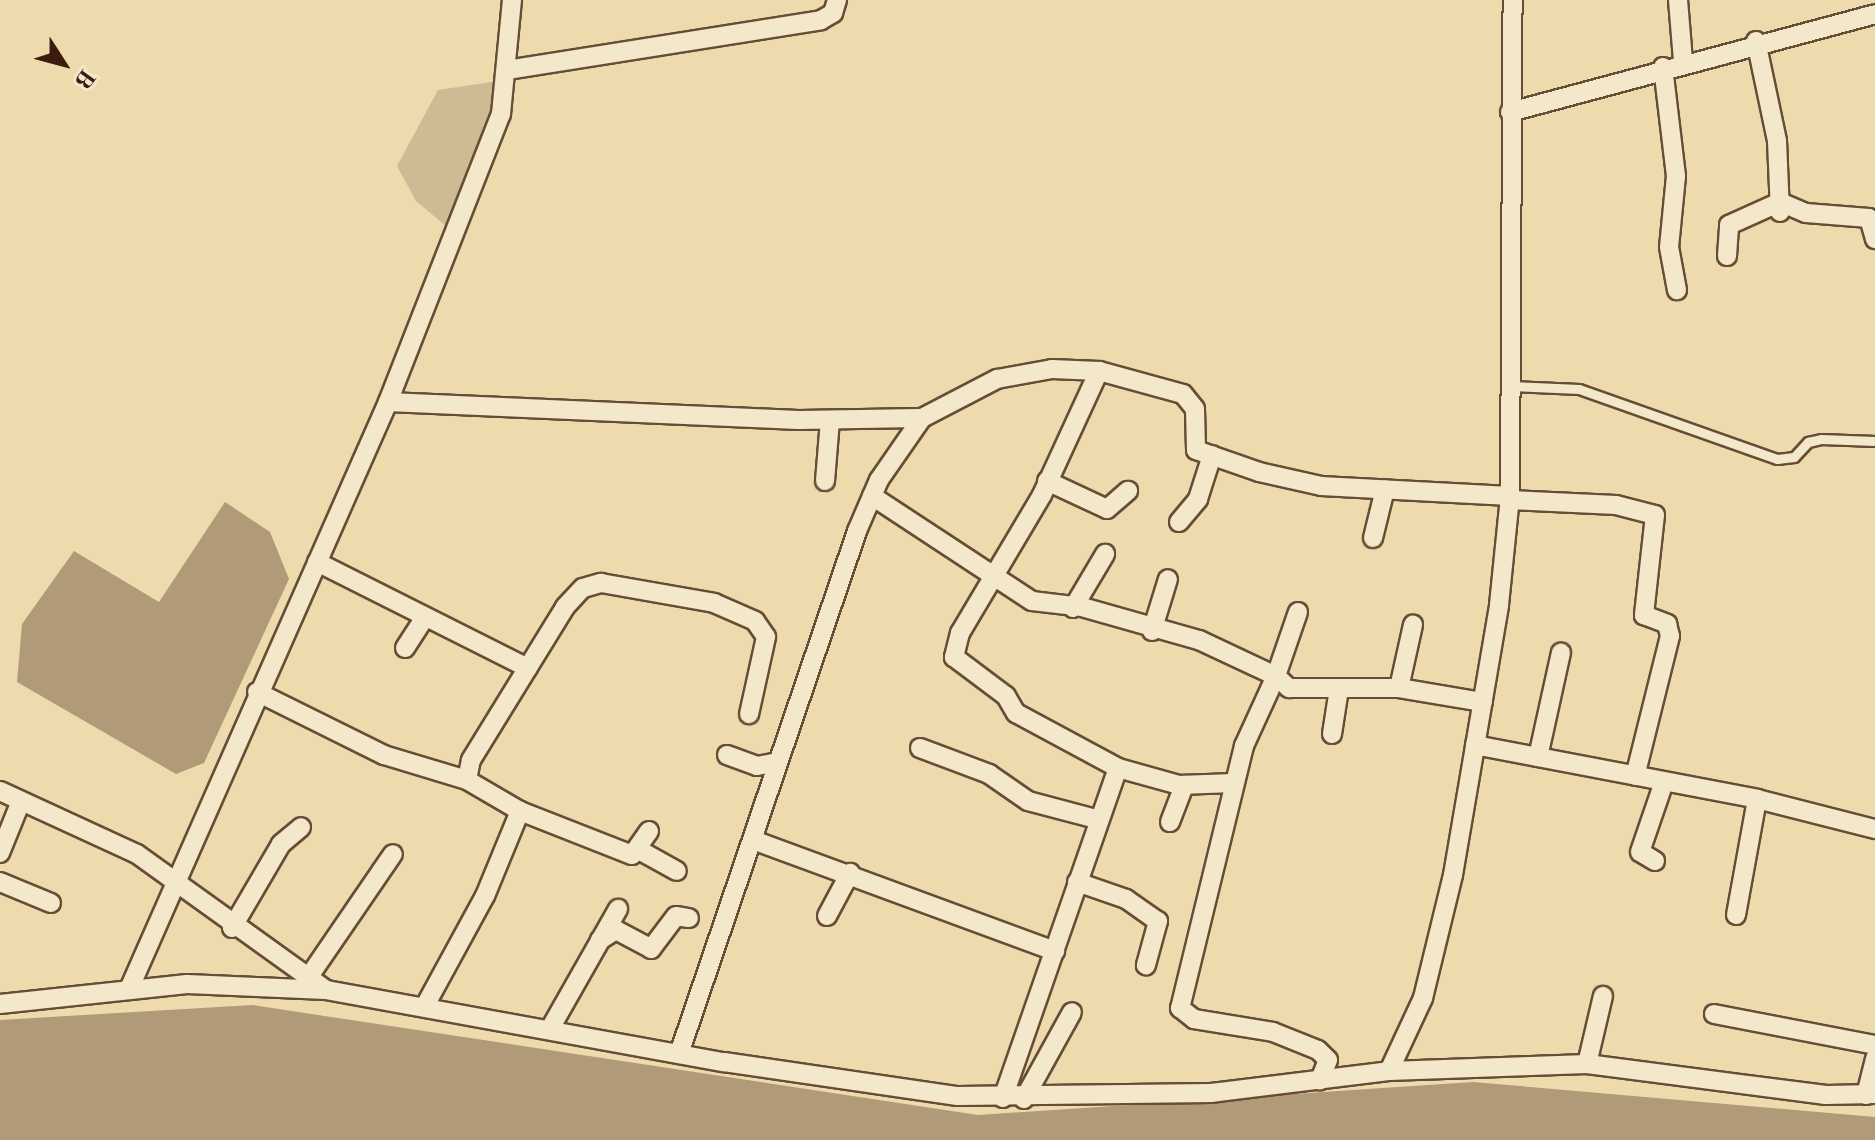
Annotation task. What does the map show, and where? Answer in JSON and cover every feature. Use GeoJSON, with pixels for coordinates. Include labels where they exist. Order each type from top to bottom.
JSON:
{"type":"FeatureCollection","features":[{"type":"Feature","properties":{"kind":"street"},"geometry":{"type":"LineString","coordinates":[[130,987],[257,692],[388,402],[501,114],[512,0]]}},
{"type":"Feature","properties":{"kind":"street"},"geometry":{"type":"LineString","coordinates":[[507,70],[821,20],[833,13],[837,0]]}},
{"type":"Feature","properties":{"kind":"street"},"geometry":{"type":"LineString","coordinates":[[1389,1071],[1423,998],[1483,702],[1510,498],[1513,0]]}},
{"type":"Feature","properties":{"kind":"street"},"geometry":{"type":"LineString","coordinates":[[1678,0],[1683,61]]}},
{"type":"Feature","properties":{"kind":"street"},"geometry":{"type":"LineString","coordinates":[[1510,112],[1756,41],[1875,14]]}},
{"type":"Feature","properties":{"kind":"street"},"geometry":{"type":"LineString","coordinates":[[1756,41],[1777,141],[1780,207]]}},
{"type":"Feature","properties":{"kind":"street"},"geometry":{"type":"LineString","coordinates":[[1663,67],[1676,176],[1669,247],[1677,290]]}},
{"type":"Feature","properties":{"kind":"street"},"geometry":{"type":"LineString","coordinates":[[1727,256],[1729,225],[1780,207],[1869,218],[1875,239]]}},
{"type":"Feature","properties":{"kind":"street"},"geometry":{"type":"LineString","coordinates":[[388,402],[830,420],[922,418],[982,385],[1020,373],[1099,371],[1183,394],[1195,409],[1193,447],[1293,481],[1616,505],[1655,515],[1644,615],[1667,624],[1670,636],[1635,776]]}},
{"type":"Feature","properties":{"kind":"street"},"geometry":{"type":"LineString","coordinates":[[1099,371],[1047,481],[960,633],[955,661],[1006,696],[1016,713],[1118,768],[1184,785],[1234,783]]}},
{"type":"Feature","properties":{"kind":"street"},"geometry":{"type":"LineString","coordinates":[[679,1054],[872,496],[922,418]]}},
{"type":"Feature","properties":{"kind":"street"},"geometry":{"type":"LineString","coordinates":[[825,481],[830,420]]}},
{"type":"Feature","properties":{"kind":"street"},"geometry":{"type":"LineString","coordinates":[[1179,522],[1198,499],[1212,455]]}},
{"type":"Feature","properties":{"kind":"street"},"geometry":{"type":"LineString","coordinates":[[1047,481],[1107,509],[1128,491]]}},
{"type":"Feature","properties":{"kind":"street"},"geometry":{"type":"LineString","coordinates":[[1373,538],[1385,489]]}},
{"type":"Feature","properties":{"kind":"street"},"geometry":{"type":"LineString","coordinates":[[872,496],[989,569],[994,578],[1032,601],[1073,608],[1219,647],[1297,690],[1399,688],[1483,702]]}},
{"type":"Feature","properties":{"kind":"street"},"geometry":{"type":"LineString","coordinates":[[1073,608],[1105,554]]}},
{"type":"Feature","properties":{"kind":"street"},"geometry":{"type":"LineString","coordinates":[[317,562],[528,668]]}},
{"type":"Feature","properties":{"kind":"street"},"geometry":{"type":"LineString","coordinates":[[1152,631],[1168,579]]}},
{"type":"Feature","properties":{"kind":"street"},"geometry":{"type":"LineString","coordinates":[[467,780],[471,760],[528,668],[583,588],[601,583],[714,603],[755,621],[766,637],[749,714]]}},
{"type":"Feature","properties":{"kind":"street"},"geometry":{"type":"LineString","coordinates":[[1298,612],[1276,676],[1248,732],[1180,1008],[1194,1019],[1273,1032],[1318,1050],[1328,1060],[1320,1080]]}},
{"type":"Feature","properties":{"kind":"street"},"geometry":{"type":"LineString","coordinates":[[405,648],[425,617]]}},
{"type":"Feature","properties":{"kind":"street"},"geometry":{"type":"LineString","coordinates":[[1399,688],[1413,625]]}},
{"type":"Feature","properties":{"kind":"street"},"geometry":{"type":"LineString","coordinates":[[1538,757],[1561,652]]}},
{"type":"Feature","properties":{"kind":"street"},"geometry":{"type":"LineString","coordinates":[[1332,734],[1339,689]]}},
{"type":"Feature","properties":{"kind":"street"},"geometry":{"type":"LineString","coordinates":[[257,692],[384,755],[467,780],[520,811],[632,855],[639,850],[649,831]]}},
{"type":"Feature","properties":{"kind":"street"},"geometry":{"type":"LineString","coordinates":[[1475,745],[1757,799],[1875,829]]}},
{"type":"Feature","properties":{"kind":"street"},"geometry":{"type":"LineString","coordinates":[[920,748],[989,774],[1028,801],[1096,819]]}},
{"type":"Feature","properties":{"kind":"street"},"geometry":{"type":"LineString","coordinates":[[727,755],[757,766],[778,762]]}},
{"type":"Feature","properties":{"kind":"street"},"geometry":{"type":"LineString","coordinates":[[1003,1098],[1055,951],[1096,819],[1118,768]]}},
{"type":"Feature","properties":{"kind":"street"},"geometry":{"type":"LineString","coordinates":[[1655,861],[1640,852],[1664,782]]}},
{"type":"Feature","properties":{"kind":"street"},"geometry":{"type":"LineString","coordinates":[[1170,822],[1184,785]]}},
{"type":"Feature","properties":{"kind":"street"},"geometry":{"type":"LineString","coordinates":[[0,791],[137,854],[232,928],[326,990]]}},
{"type":"Feature","properties":{"kind":"street"},"geometry":{"type":"LineString","coordinates":[[1736,915],[1757,799]]}},
{"type":"Feature","properties":{"kind":"street"},"geometry":{"type":"LineString","coordinates":[[0,853],[21,801]]}},
{"type":"Feature","properties":{"kind":"street"},"geometry":{"type":"LineString","coordinates":[[426,1004],[485,896],[520,811]]}},
{"type":"Feature","properties":{"kind":"street"},"geometry":{"type":"LineString","coordinates":[[232,928],[281,844],[301,827]]}},
{"type":"Feature","properties":{"kind":"street"},"geometry":{"type":"LineString","coordinates":[[753,840],[850,873],[1055,951]]}},
{"type":"Feature","properties":{"kind":"street"},"geometry":{"type":"LineString","coordinates":[[639,850],[677,871]]}},
{"type":"Feature","properties":{"kind":"street"},"geometry":{"type":"LineString","coordinates":[[308,978],[393,854]]}},
{"type":"Feature","properties":{"kind":"street"},"geometry":{"type":"LineString","coordinates":[[827,916],[850,873]]}},
{"type":"Feature","properties":{"kind":"street"},"geometry":{"type":"LineString","coordinates":[[0,882],[51,903]]}},
{"type":"Feature","properties":{"kind":"street"},"geometry":{"type":"LineString","coordinates":[[1077,882],[1126,899],[1158,921],[1146,965]]}},
{"type":"Feature","properties":{"kind":"street"},"geometry":{"type":"LineString","coordinates":[[551,1027],[618,909]]}},
{"type":"Feature","properties":{"kind":"street"},"geometry":{"type":"LineString","coordinates":[[600,940],[616,930],[651,949],[676,916],[689,918]]}},
{"type":"Feature","properties":{"kind":"street"},"geometry":{"type":"LineString","coordinates":[[0,1004],[130,987],[326,990],[426,1004],[679,1054],[1024,1099],[1211,1093],[1389,1071],[1587,1064],[1871,1094],[1875,1058]]}},
{"type":"Feature","properties":{"kind":"street"},"geometry":{"type":"LineString","coordinates":[[1587,1064],[1603,996]]}},
{"type":"Feature","properties":{"kind":"street"},"geometry":{"type":"LineString","coordinates":[[1024,1099],[1072,1012]]}},
{"type":"Feature","properties":{"kind":"street"},"geometry":{"type":"LineString","coordinates":[[1714,1014],[1875,1045]]}},
{"type":"Feature","properties":{"kind":"lane"},"geometry":{"type":"LineString","coordinates":[[1511,386],[1592,392],[1777,459],[1794,457],[1808,442],[1821,439],[1875,441]]}},
{"type":"Feature","properties":{"kind":"shaded area"},"geometry":{"type":"Polygon","coordinates":[[[498,81],[486,136],[447,227],[416,201],[397,166],[438,90],[498,81]]]}},
{"type":"Feature","properties":{"kind":"shaded area"},"geometry":{"type":"Polygon","coordinates":[[[225,502],[270,532],[289,579],[204,763],[176,774],[17,682],[22,624],[74,551],[159,602],[225,502]]]}},
{"type":"Feature","properties":{"kind":"shaded area"},"geometry":{"type":"Polygon","coordinates":[[[252,1005],[978,1115],[1473,1082],[1875,1117],[1875,1140],[0,1140],[0,1020],[252,1005]]]}}]}
